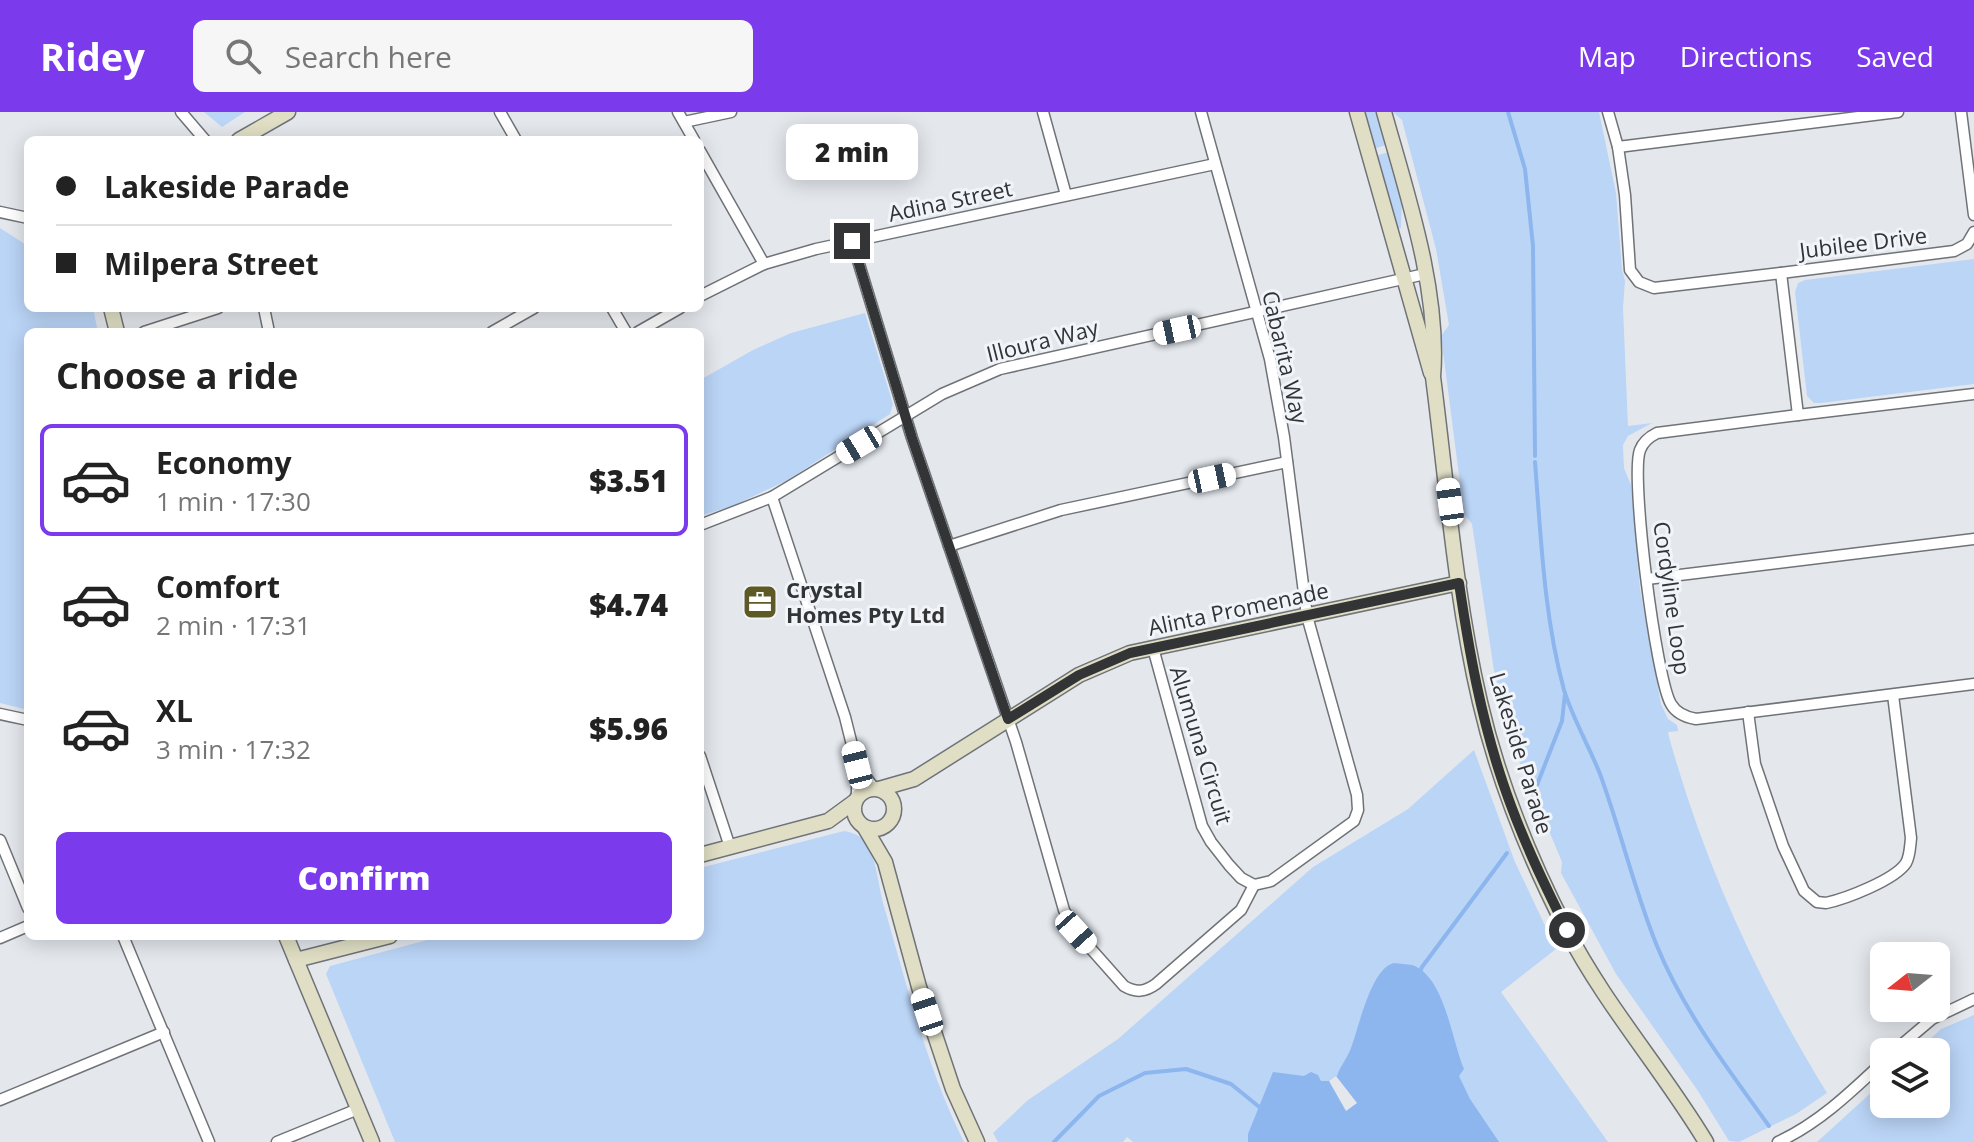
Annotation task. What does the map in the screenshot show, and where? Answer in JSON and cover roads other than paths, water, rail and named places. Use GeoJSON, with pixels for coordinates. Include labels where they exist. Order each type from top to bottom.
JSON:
{"type":"FeatureCollection","features":[{"type":"Feature","properties":{"kind":"street"},"geometry":{"type":"LineString","coordinates":[[181,112],[202,136]]}},
{"type":"Feature","properties":{"kind":"street"},"geometry":{"type":"LineString","coordinates":[[246,136],[288,112]]}},
{"type":"Feature","properties":{"kind":"street"},"geometry":{"type":"LineString","coordinates":[[500,112],[514,136]]}},
{"type":"Feature","properties":{"kind":"street"},"geometry":{"type":"LineString","coordinates":[[678,112],[692,136]]}},
{"type":"Feature","properties":{"kind":"street"},"geometry":{"type":"LineString","coordinates":[[684,122],[731,112]]}},
{"type":"Feature","properties":{"kind":"street"},"geometry":{"type":"LineString","coordinates":[[1043,112],[1066,195]]}},
{"type":"Feature","properties":{"kind":"street","name":"Cabarita Way"},"geometry":{"type":"LineString","coordinates":[[1201,112],[1276,387],[1307,616]]}},
{"type":"Feature","properties":{"kind":"street","name":"Lakeside Parade"},"geometry":{"type":"LineString","coordinates":[[1357,112],[1433,377]]}},
{"type":"Feature","properties":{"kind":"street","name":"Lakeside Parade"},"geometry":{"type":"LineString","coordinates":[[1384,112],[1425,274],[1433,325],[1433,377],[1459,583],[1472,666],[1503,783],[1535,863],[1567,930],[1602,991],[1706,1142]]}},
{"type":"Feature","properties":{"kind":"street"},"geometry":{"type":"LineString","coordinates":[[1608,112],[1618,147],[1625,195],[1630,270],[1639,282],[1654,288],[1781,273]]}},
{"type":"Feature","properties":{"kind":"street"},"geometry":{"type":"LineString","coordinates":[[1618,147],[1898,112]]}},
{"type":"Feature","properties":{"kind":"street"},"geometry":{"type":"LineString","coordinates":[[1961,112],[1974,215]]}},
{"type":"Feature","properties":{"kind":"street"},"geometry":{"type":"LineString","coordinates":[[704,158],[764,264]]}},
{"type":"Feature","properties":{"kind":"street","name":"Adina Street"},"geometry":{"type":"LineString","coordinates":[[704,294],[764,264],[852,241],[1215,164]]}},
{"type":"Feature","properties":{"kind":"street"},"geometry":{"type":"LineString","coordinates":[[0,212],[24,217]]}},
{"type":"Feature","properties":{"kind":"street","name":"Jubilee Drive"},"geometry":{"type":"LineString","coordinates":[[1798,415],[1781,273],[1954,251],[1967,244],[1974,232]]}},
{"type":"Feature","properties":{"kind":"street"},"geometry":{"type":"LineString","coordinates":[[852,241],[905,416],[1008,719],[1066,916],[1076,932],[1130,990],[1144,991],[1156,984],[1241,910],[1254,885],[1279,876],[1354,821],[1358,810],[1357,795],[1307,616]]}},
{"type":"Feature","properties":{"kind":"street","name":"Illoura Way"},"geometry":{"type":"LineString","coordinates":[[704,523],[772,497],[952,389],[1000,369],[1425,274]]}},
{"type":"Feature","properties":{"kind":"street"},"geometry":{"type":"LineString","coordinates":[[156,328],[206,312]]}},
{"type":"Feature","properties":{"kind":"street"},"geometry":{"type":"LineString","coordinates":[[499,328],[527,312]]}},
{"type":"Feature","properties":{"kind":"street"},"geometry":{"type":"LineString","coordinates":[[645,328],[673,312]]}},
{"type":"Feature","properties":{"kind":"street"},"geometry":{"type":"LineString","coordinates":[[1798,415],[1974,394]]}},
{"type":"Feature","properties":{"kind":"street","name":"Cordyline Loop"},"geometry":{"type":"LineString","coordinates":[[1798,415],[1657,433],[1643,443],[1638,460],[1647,579],[1659,659],[1672,707],[1682,715],[1696,719],[1974,684]]}},
{"type":"Feature","properties":{"kind":"street"},"geometry":{"type":"LineString","coordinates":[[949,546],[1061,510],[1287,462]]}},
{"type":"Feature","properties":{"kind":"street"},"geometry":{"type":"LineString","coordinates":[[772,497],[837,692],[857,765],[854,814],[885,862],[903,935],[943,1060],[977,1142]]}},
{"type":"Feature","properties":{"kind":"street"},"geometry":{"type":"LineString","coordinates":[[1647,579],[1974,539]]}},
{"type":"Feature","properties":{"kind":"street","name":"Alinta Promenade"},"geometry":{"type":"LineString","coordinates":[[876,789],[914,779],[1097,665],[1130,653],[1459,583]]}},
{"type":"Feature","properties":{"kind":"street","name":"Alumuna Circuit"},"geometry":{"type":"LineString","coordinates":[[1153,648],[1202,826],[1229,865],[1241,878],[1254,885]]}},
{"type":"Feature","properties":{"kind":"street"},"geometry":{"type":"LineString","coordinates":[[1748,712],[1755,764],[1783,846],[1804,891],[1817,902],[1826,903],[1884,880],[1907,861],[1911,838],[1893,695]]}},
{"type":"Feature","properties":{"kind":"street"},"geometry":{"type":"LineString","coordinates":[[0,714],[24,719]]}},
{"type":"Feature","properties":{"kind":"street"},"geometry":{"type":"LineString","coordinates":[[857,765],[876,789],[889,796],[893,816],[885,862]]}},
{"type":"Feature","properties":{"kind":"street"},"geometry":{"type":"LineString","coordinates":[[704,768],[730,847]]}},
{"type":"Feature","properties":{"kind":"street","name":"Alinta Promenade"},"geometry":{"type":"LineString","coordinates":[[893,816],[914,779]]}},
{"type":"Feature","properties":{"kind":"street"},"geometry":{"type":"LineString","coordinates":[[828,821],[856,799],[876,789]]}},
{"type":"Feature","properties":{"kind":"street"},"geometry":{"type":"LineString","coordinates":[[704,854],[828,821],[877,829],[893,816]]}},
{"type":"Feature","properties":{"kind":"street"},"geometry":{"type":"LineString","coordinates":[[0,840],[24,898]]}},
{"type":"Feature","properties":{"kind":"street"},"geometry":{"type":"LineString","coordinates":[[0,938],[24,928]]}},
{"type":"Feature","properties":{"kind":"street"},"geometry":{"type":"LineString","coordinates":[[125,940],[209,1142]]}},
{"type":"Feature","properties":{"kind":"street"},"geometry":{"type":"LineString","coordinates":[[288,940],[372,1142]]}},
{"type":"Feature","properties":{"kind":"street"},"geometry":{"type":"LineString","coordinates":[[296,960],[374,940]]}},
{"type":"Feature","properties":{"kind":"street"},"geometry":{"type":"LineString","coordinates":[[1910,1038],[1932,1019],[1974,999]]}},
{"type":"Feature","properties":{"kind":"street"},"geometry":{"type":"LineString","coordinates":[[0,1100],[164,1032]]}},
{"type":"Feature","properties":{"kind":"street"},"geometry":{"type":"LineString","coordinates":[[1778,1142],[1823,1115],[1870,1073]]}},
{"type":"Feature","properties":{"kind":"street"},"geometry":{"type":"LineString","coordinates":[[277,1142],[358,1109]]}},
{"type":"Feature","properties":{"kind":"waterway"},"geometry":{"type":"LineString","coordinates":[[1508,112],[1525,169],[1533,246],[1535,456]]}},
{"type":"Feature","properties":{"kind":"waterway"},"geometry":{"type":"LineString","coordinates":[[1535,462],[1548,606],[1564,690],[1600,774],[1641,904],[1668,970],[1708,1039],[1769,1126]]}},
{"type":"Feature","properties":{"kind":"waterway"},"geometry":{"type":"LineString","coordinates":[[1535,790],[1562,721],[1565,694]]}},
{"type":"Feature","properties":{"kind":"waterway"},"geometry":{"type":"LineString","coordinates":[[1419,975],[1507,853]]}},
{"type":"Feature","properties":{"kind":"waterway"},"geometry":{"type":"LineString","coordinates":[[1054,1142],[1099,1096],[1145,1073],[1186,1069],[1231,1084],[1263,1110]]}},
{"type":"Feature","properties":{"kind":"place","name":"Crystal Homes Pty Ltd"},"geometry":{"type":"Point","coordinates":[760,602]}}]}
